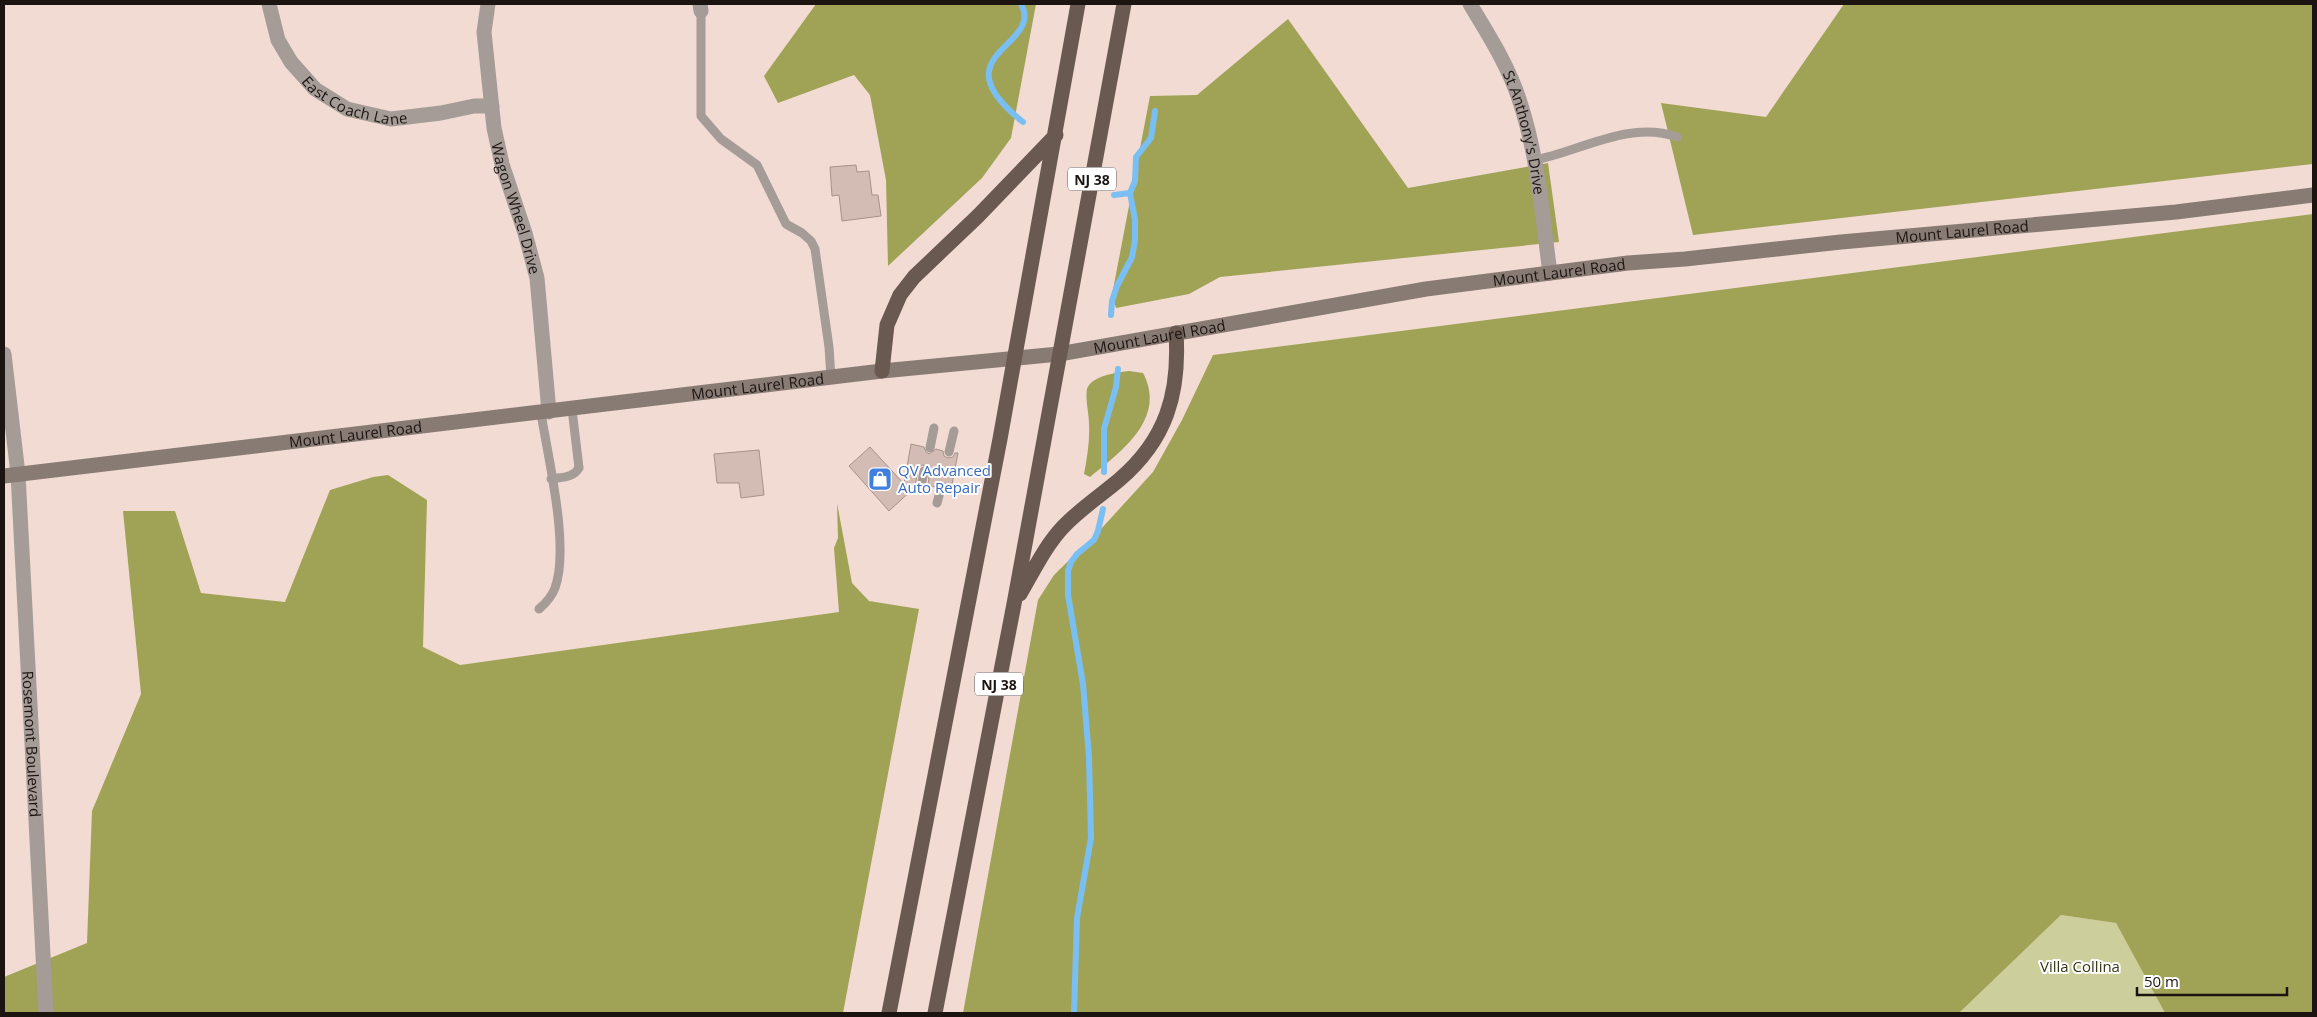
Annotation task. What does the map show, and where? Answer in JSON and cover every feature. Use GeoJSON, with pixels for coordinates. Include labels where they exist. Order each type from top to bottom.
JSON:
{"type":"FeatureCollection","features":[{"type":"Feature","properties":{"kind":"highway","name":"NJ 38"},"geometry":{"type":"LineString","coordinates":[[889,1013],[1015,358],[1078,4]]}},
{"type":"Feature","properties":{"kind":"highway","name":"NJ 38"},"geometry":{"type":"LineString","coordinates":[[935,1013],[1014,604],[1124,4]]}},
{"type":"Feature","properties":{"kind":"highway"},"geometry":{"type":"LineString","coordinates":[[882,372],[887,325],[900,294],[914,277],[984,210],[1056,135]]}},
{"type":"Feature","properties":{"kind":"highway"},"geometry":{"type":"LineString","coordinates":[[1014,604],[1047,548],[1062,528],[1141,459],[1158,436],[1168,412],[1174,388],[1178,350],[1176,333]]}},
{"type":"Feature","properties":{"kind":"main road","name":"Mount Laurel Road"},"geometry":{"type":"LineString","coordinates":[[11,475],[882,372],[1060,354],[1426,289],[1628,262],[1685,259],[1841,242],[2176,212],[2313,195]]}},
{"type":"Feature","properties":{"kind":"street","name":"East Coach Lane"},"geometry":{"type":"LineString","coordinates":[[269,4],[278,40],[291,62],[315,89],[347,109],[391,118],[441,113],[468,107],[492,106]]}},
{"type":"Feature","properties":{"kind":"street","name":"Wagon Wheel Drive"},"geometry":{"type":"LineString","coordinates":[[488,4],[484,32],[494,128],[502,164],[525,233],[537,278],[545,412]]}},
{"type":"Feature","properties":{"kind":"street","name":"St Anthony's Drive"},"geometry":{"type":"LineString","coordinates":[[1470,4],[1505,64],[1519,98],[1535,160],[1550,273]]}},
{"type":"Feature","properties":{"kind":"street","name":"Rosemont Boulevard"},"geometry":{"type":"LineString","coordinates":[[4,354],[46,1013]]}},
{"type":"Feature","properties":{"kind":"lane"},"geometry":{"type":"LineString","coordinates":[[700,8],[701,116],[721,139],[757,165],[786,224],[802,233],[811,241],[815,249],[832,378]]}},
{"type":"Feature","properties":{"kind":"lane"},"geometry":{"type":"LineString","coordinates":[[1535,160],[1629,133],[1665,132],[1677,137]]}},
{"type":"Feature","properties":{"kind":"lane"},"geometry":{"type":"LineString","coordinates":[[551,479],[570,476],[579,468],[572,409]]}},
{"type":"Feature","properties":{"kind":"lane"},"geometry":{"type":"LineString","coordinates":[[539,608],[547,602],[555,588],[561,543],[551,479],[545,412]]}},
{"type":"Feature","properties":{"kind":"lane"},"geometry":{"type":"LineString","coordinates":[[930,448],[934,428]]}},
{"type":"Feature","properties":{"kind":"lane"},"geometry":{"type":"LineString","coordinates":[[949,452],[954,431]]}},
{"type":"Feature","properties":{"kind":"lane"},"geometry":{"type":"LineString","coordinates":[[921,487],[924,471]]}},
{"type":"Feature","properties":{"kind":"lane"},"geometry":{"type":"LineString","coordinates":[[937,503],[941,488]]}},
{"type":"Feature","properties":{"kind":"green space"},"geometry":{"type":"Polygon","coordinates":[[[816,4],[1036,4],[1011,138],[982,178],[888,266],[886,180],[870,95],[854,75],[778,103],[764,76],[816,4]]]}},
{"type":"Feature","properties":{"kind":"green space"},"geometry":{"type":"Polygon","coordinates":[[[1844,4],[2313,4],[2313,164],[1693,235],[1661,103],[1766,117],[1844,4]]]}},
{"type":"Feature","properties":{"kind":"green space"},"geometry":{"type":"Polygon","coordinates":[[[1288,19],[1408,188],[1548,163],[1559,242],[1220,277],[1189,294],[1116,308],[1112,295],[1150,96],[1197,95],[1288,19]]]}},
{"type":"Feature","properties":{"kind":"green space"},"geometry":{"type":"Polygon","coordinates":[[[2313,214],[2313,1013],[2165,1013],[2116,923],[2061,915],[1959,1013],[963,1013],[1038,600],[1054,575],[1101,529],[1153,472],[1182,420],[1213,355],[2313,214]]]}},
{"type":"Feature","properties":{"kind":"green space"},"geometry":{"type":"Polygon","coordinates":[[[1129,371],[1143,373],[1149,389],[1149,405],[1145,419],[1138,432],[1127,445],[1090,477],[1084,474],[1089,437],[1087,389],[1099,378],[1129,371]]]}},
{"type":"Feature","properties":{"kind":"green space"},"geometry":{"type":"Polygon","coordinates":[[[388,475],[427,500],[423,647],[460,665],[839,612],[834,548],[838,538],[837,503],[852,583],[869,601],[919,609],[843,1013],[4,1013],[4,977],[87,943],[92,811],[141,694],[123,511],[175,511],[201,593],[285,602],[330,490],[373,477],[388,475]]]}},
{"type":"Feature","properties":{"kind":"green space","name":"Villa Collina"},"geometry":{"type":"Polygon","coordinates":[[[2061,915],[2116,923],[2165,1013],[1959,1013],[2061,915]]]}},
{"type":"Feature","properties":{"kind":"building"},"geometry":{"type":"Polygon","coordinates":[[[856,165],[857,172],[869,171],[872,195],[878,195],[881,216],[842,221],[839,195],[832,196],[830,167],[856,165]]]}},
{"type":"Feature","properties":{"kind":"building"},"geometry":{"type":"Polygon","coordinates":[[[911,444],[924,447],[929,454],[936,449],[943,451],[944,456],[948,458],[958,453],[951,490],[947,489],[946,484],[942,482],[937,483],[935,487],[928,485],[930,469],[928,466],[922,465],[918,469],[915,487],[889,511],[849,466],[870,447],[904,484],[911,444]]]}},
{"type":"Feature","properties":{"kind":"building"},"geometry":{"type":"Polygon","coordinates":[[[759,450],[764,495],[741,498],[739,483],[717,483],[714,454],[759,450]]]}},
{"type":"Feature","properties":{"kind":"waterway"},"geometry":{"type":"LineString","coordinates":[[1021,4],[1024,19],[1019,31],[998,53],[990,66],[989,80],[999,99],[1023,122]]}},
{"type":"Feature","properties":{"kind":"waterway"},"geometry":{"type":"LineString","coordinates":[[1111,315],[1112,301],[1117,286],[1132,257],[1135,240],[1135,220],[1130,193],[1135,181],[1136,157],[1151,138],[1155,111]]}},
{"type":"Feature","properties":{"kind":"waterway"},"geometry":{"type":"LineString","coordinates":[[1114,195],[1130,193]]}},
{"type":"Feature","properties":{"kind":"waterway"},"geometry":{"type":"LineString","coordinates":[[1104,472],[1104,429],[1116,387],[1118,369]]}},
{"type":"Feature","properties":{"kind":"waterway"},"geometry":{"type":"LineString","coordinates":[[1074,1013],[1077,918],[1091,838],[1089,757],[1083,684],[1068,595],[1068,571],[1071,562],[1077,554],[1094,540],[1103,509]]}},
{"type":"Feature","properties":{"kind":"place","name":"QV Advanced Auto Repair"},"geometry":{"type":"Point","coordinates":[880,479]}}]}
